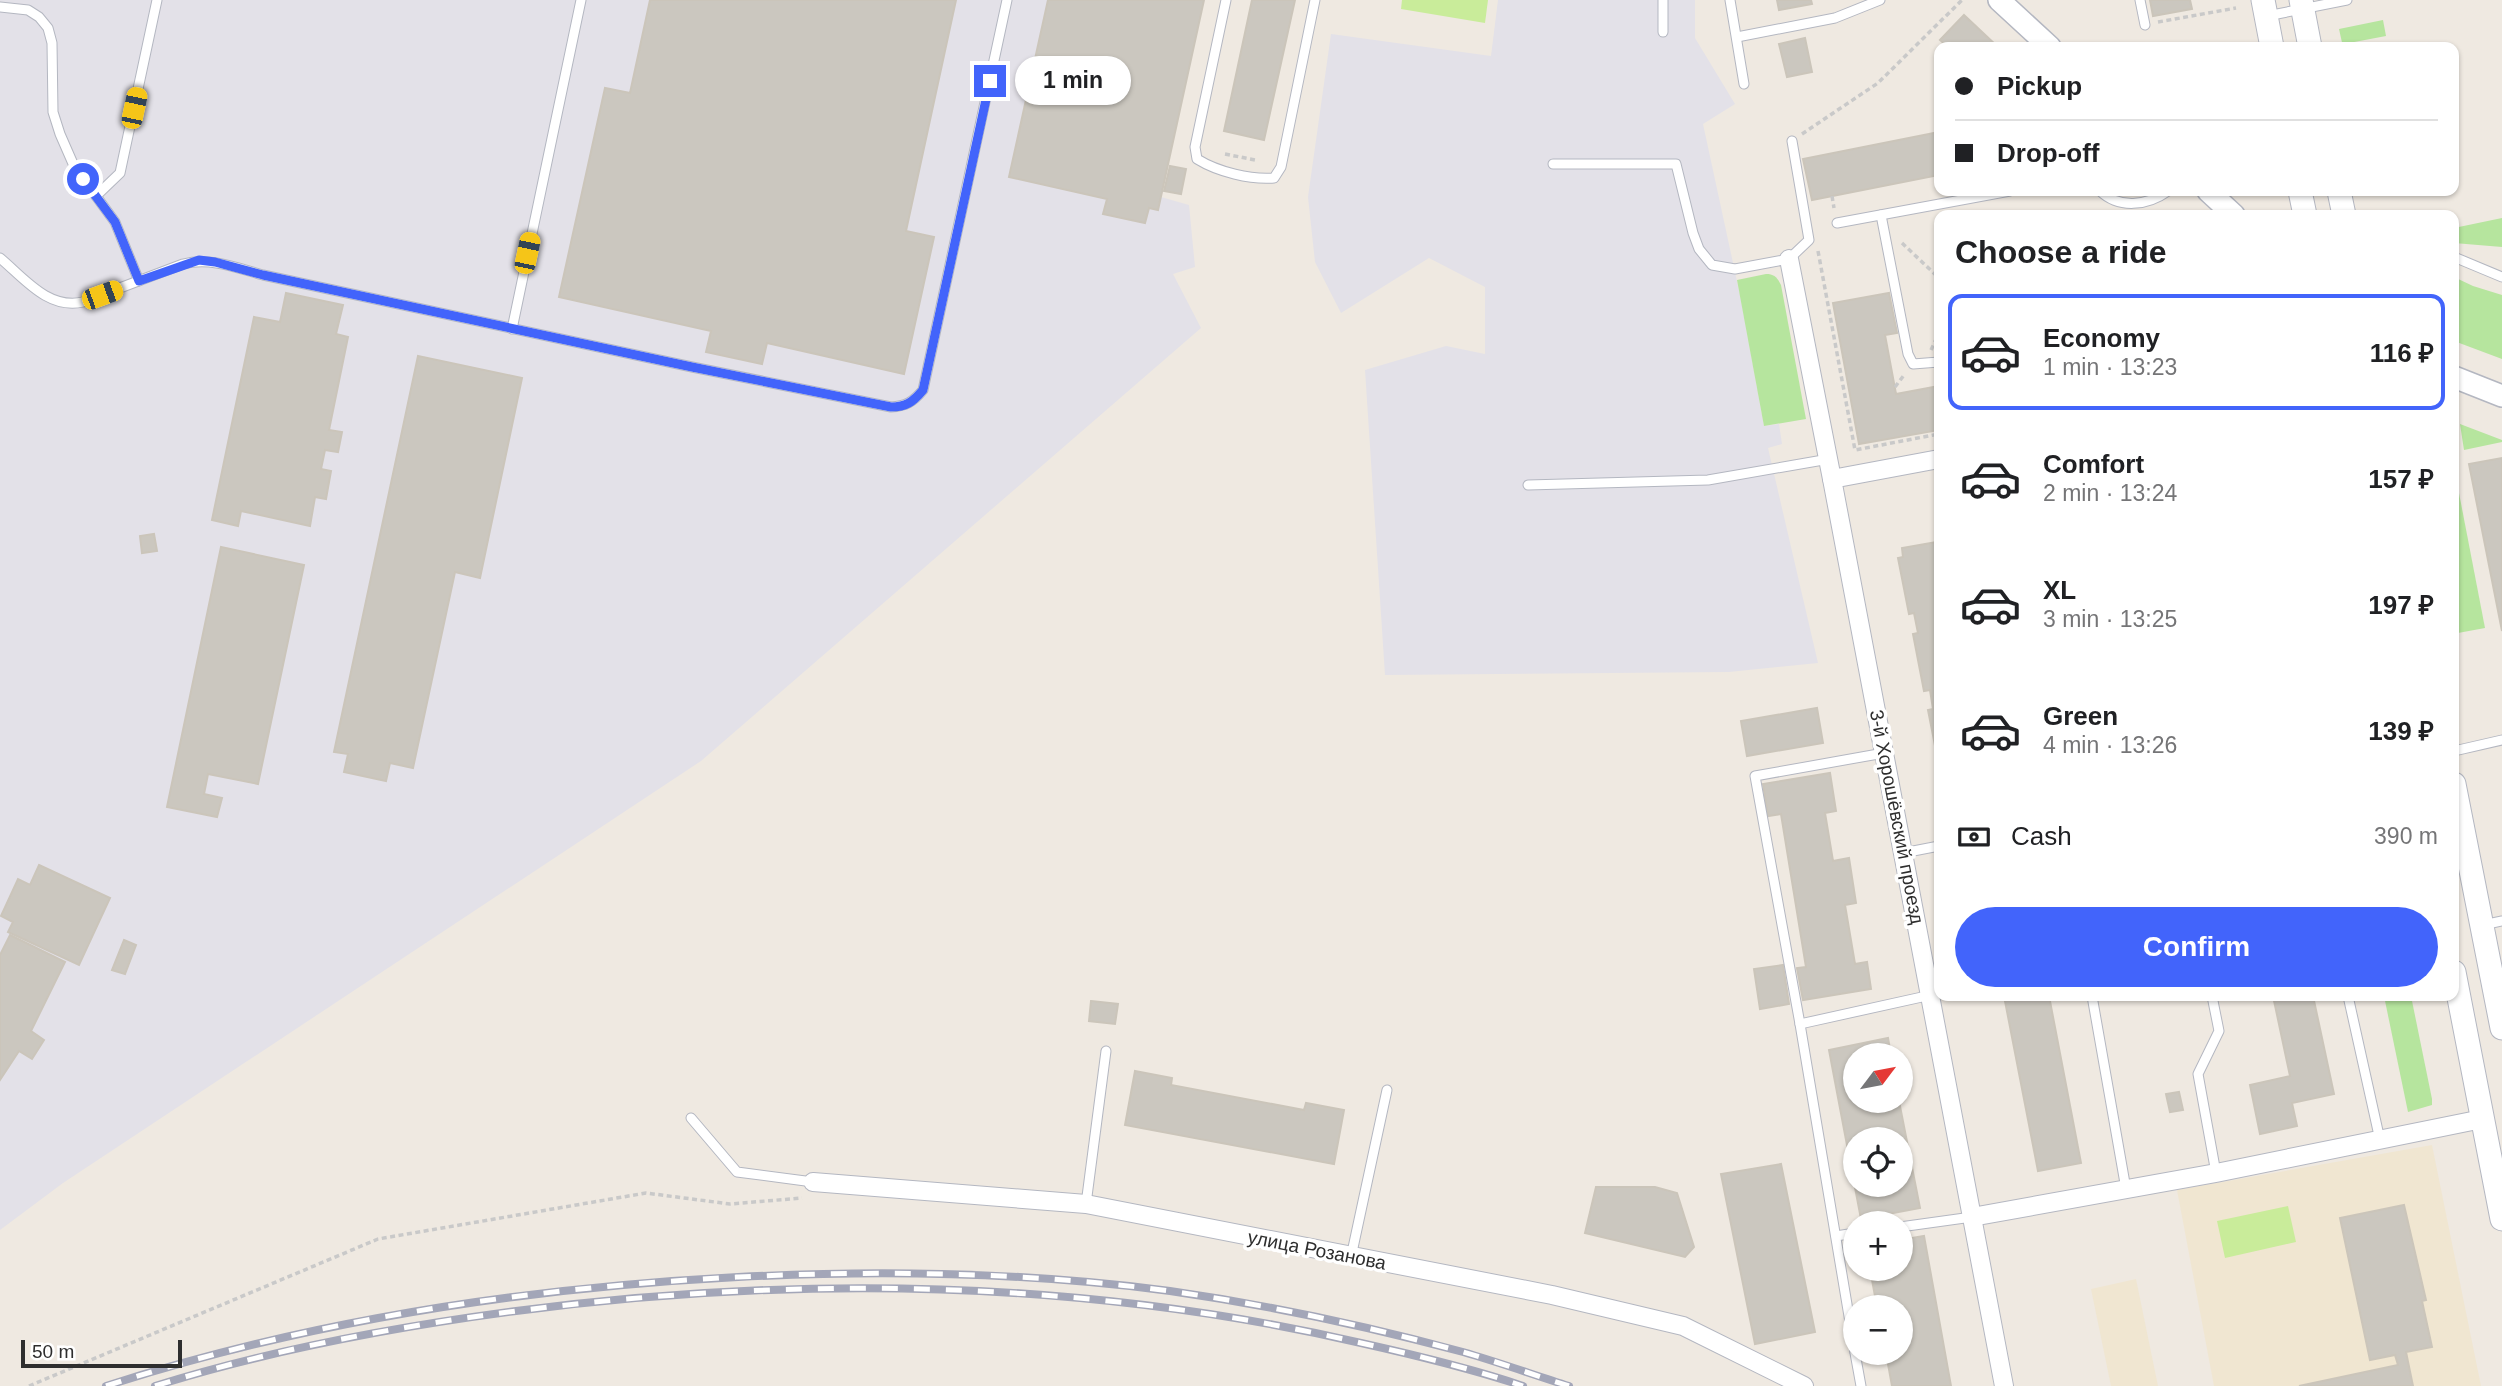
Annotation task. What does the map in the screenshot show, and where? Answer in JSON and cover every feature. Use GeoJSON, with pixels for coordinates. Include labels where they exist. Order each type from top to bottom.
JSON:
{"type":"FeatureCollection","features":[{"type":"Feature","properties":{"kind":"main road"},"geometry":{"type":"LineString","coordinates":[[2302,5],[2309,42]]}},
{"type":"Feature","properties":{"kind":"main road"},"geometry":{"type":"LineString","coordinates":[[2264,8],[2271,42]]}},
{"type":"Feature","properties":{"kind":"main road"},"geometry":{"type":"LineString","coordinates":[[2459,803],[2492,923],[2502,1028]]}},
{"type":"Feature","properties":{"kind":"main road"},"geometry":{"type":"LineString","coordinates":[[2459,998],[2502,1219]]}},
{"type":"Feature","properties":{"kind":"street"},"geometry":{"type":"LineString","coordinates":[[1999,0],[2044,42]]}},
{"type":"Feature","properties":{"kind":"street"},"geometry":{"type":"LineString","coordinates":[[2213,196],[2229,210]]}},
{"type":"Feature","properties":{"kind":"street","name":"3-й Хорошёвский проезд"},"geometry":{"type":"LineString","coordinates":[[1789,259],[2004,1386]]}},
{"type":"Feature","properties":{"kind":"street"},"geometry":{"type":"LineString","coordinates":[[2459,378],[2502,396]]}},
{"type":"Feature","properties":{"kind":"street"},"geometry":{"type":"LineString","coordinates":[[2459,390],[2478,387]]}},
{"type":"Feature","properties":{"kind":"street"},"geometry":{"type":"LineString","coordinates":[[1832,480],[1934,460]]}},
{"type":"Feature","properties":{"kind":"street"},"geometry":{"type":"LineString","coordinates":[[1972,1217],[2216,1173],[2482,1119]]}},
{"type":"Feature","properties":{"kind":"street","name":"улица Розанова"},"geometry":{"type":"LineString","coordinates":[[822,1183],[1086,1204],[1552,1295],[1683,1326],[1804,1386]]}},
{"type":"Feature","properties":{"kind":"lane"},"geometry":{"type":"LineString","coordinates":[[96,196],[120,173],[157,0]]}},
{"type":"Feature","properties":{"kind":"lane"},"geometry":{"type":"LineString","coordinates":[[512,329],[581,0]]}},
{"type":"Feature","properties":{"kind":"lane"},"geometry":{"type":"LineString","coordinates":[[0,258],[41,293],[61,303],[83,302],[199,260],[512,329],[891,407],[903,407],[914,401],[923,390],[1007,0]]}},
{"type":"Feature","properties":{"kind":"lane"},"geometry":{"type":"LineString","coordinates":[[1226,0],[1195,147],[1197,159],[1210,167],[1264,179],[1275,177],[1281,166],[1315,0]]}},
{"type":"Feature","properties":{"kind":"lane"},"geometry":{"type":"LineString","coordinates":[[1663,0],[1663,32]]}},
{"type":"Feature","properties":{"kind":"lane"},"geometry":{"type":"LineString","coordinates":[[1731,0],[1744,84]]}},
{"type":"Feature","properties":{"kind":"lane"},"geometry":{"type":"LineString","coordinates":[[1737,37],[1835,18],[1858,4],[1880,0]]}},
{"type":"Feature","properties":{"kind":"lane"},"geometry":{"type":"LineString","coordinates":[[2140,0],[2145,25]]}},
{"type":"Feature","properties":{"kind":"lane"},"geometry":{"type":"LineString","coordinates":[[2264,8],[2347,0]]}},
{"type":"Feature","properties":{"kind":"lane"},"geometry":{"type":"LineString","coordinates":[[0,7],[28,10],[39,17],[48,28],[52,43],[53,112],[74,166],[122,236],[139,281]]}},
{"type":"Feature","properties":{"kind":"lane"},"geometry":{"type":"LineString","coordinates":[[1553,164],[1676,164],[1699,249],[1712,265],[1734,270],[1789,259],[1809,240],[1792,141]]}},
{"type":"Feature","properties":{"kind":"lane"},"geometry":{"type":"LineString","coordinates":[[1837,223],[1983,196]]}},
{"type":"Feature","properties":{"kind":"lane"},"geometry":{"type":"LineString","coordinates":[[2107,196],[2117,203],[2128,204],[2146,202],[2158,196]]}},
{"type":"Feature","properties":{"kind":"lane"},"geometry":{"type":"LineString","coordinates":[[1881,215],[1908,354],[1913,364],[1934,362]]}},
{"type":"Feature","properties":{"kind":"lane"},"geometry":{"type":"LineString","coordinates":[[2459,259],[2502,277]]}},
{"type":"Feature","properties":{"kind":"lane"},"geometry":{"type":"LineString","coordinates":[[1528,485],[1708,480],[1829,458]]}},
{"type":"Feature","properties":{"kind":"lane"},"geometry":{"type":"LineString","coordinates":[[2459,750],[2502,740]]}},
{"type":"Feature","properties":{"kind":"lane"},"geometry":{"type":"LineString","coordinates":[[1846,1295],[1755,776],[1884,753]]}},
{"type":"Feature","properties":{"kind":"lane"},"geometry":{"type":"LineString","coordinates":[[1903,853],[1934,847]]}},
{"type":"Feature","properties":{"kind":"lane"},"geometry":{"type":"LineString","coordinates":[[1800,1024],[1931,995]]}},
{"type":"Feature","properties":{"kind":"lane"},"geometry":{"type":"LineString","coordinates":[[2093,1001],[2126,1189]]}},
{"type":"Feature","properties":{"kind":"lane"},"geometry":{"type":"LineString","coordinates":[[2213,1001],[2219,1031],[2198,1074],[2216,1173]]}},
{"type":"Feature","properties":{"kind":"lane"},"geometry":{"type":"LineString","coordinates":[[2349,1001],[2380,1140]]}},
{"type":"Feature","properties":{"kind":"lane"},"geometry":{"type":"LineString","coordinates":[[1086,1204],[1106,1051]]}},
{"type":"Feature","properties":{"kind":"lane"},"geometry":{"type":"LineString","coordinates":[[1351,1257],[1387,1090]]}},
{"type":"Feature","properties":{"kind":"lane"},"geometry":{"type":"LineString","coordinates":[[691,1118],[737,1172],[822,1183]]}},
{"type":"Feature","properties":{"kind":"lane"},"geometry":{"type":"LineString","coordinates":[[1913,1225],[1972,1217]]}},
{"type":"Feature","properties":{"kind":"lane"},"geometry":{"type":"LineString","coordinates":[[1836,1236],[1843,1235]]}},
{"type":"Feature","properties":{"kind":"lane"},"geometry":{"type":"LineString","coordinates":[[1857,1365],[1861,1386]]}},
{"type":"Feature","properties":{"kind":"path"},"geometry":{"type":"LineString","coordinates":[[1792,141],[1878,83],[1962,0]]}},
{"type":"Feature","properties":{"kind":"path"},"geometry":{"type":"LineString","coordinates":[[2145,25],[2236,8]]}},
{"type":"Feature","properties":{"kind":"path"},"geometry":{"type":"LineString","coordinates":[[1195,147],[1281,166]]}},
{"type":"Feature","properties":{"kind":"path"},"geometry":{"type":"LineString","coordinates":[[1818,250],[1855,450],[1934,435]]}},
{"type":"Feature","properties":{"kind":"path"},"geometry":{"type":"LineString","coordinates":[[29,1386],[377,1239],[646,1193],[730,1204],[814,1197],[822,1183]]}},
{"type":"Feature","properties":{"kind":"shaded area"},"geometry":{"type":"Polygon","coordinates":[[[0,0],[1204,0],[1161,197],[1189,205],[1195,267],[1173,274],[1201,328],[701,761],[63,1183],[0,1230],[0,0]]]}},
{"type":"Feature","properties":{"kind":"shaded area"},"geometry":{"type":"Polygon","coordinates":[[[1498,0],[1695,0],[1695,38],[1735,104],[1703,124],[1741,300],[1764,426],[1779,424],[1782,444],[1768,448],[1818,663],[1729,672],[1385,675],[1365,370],[1446,346],[1485,354],[1485,287],[1429,258],[1341,313],[1315,262],[1308,197],[1331,34],[1491,56],[1498,0]]]}},
{"type":"Feature","properties":{"kind":"shaded area"},"geometry":{"type":"Polygon","coordinates":[[[2432,1145],[2481,1386],[2214,1386],[2177,1190],[2432,1145]]]}},
{"type":"Feature","properties":{"kind":"shaded area"},"geometry":{"type":"Polygon","coordinates":[[[2136,1279],[2158,1386],[2111,1386],[2091,1289],[2136,1279]]]}},
{"type":"Feature","properties":{"kind":"green space"},"geometry":{"type":"Polygon","coordinates":[[[1402,0],[1488,0],[1485,23],[1401,9],[1402,0]]]}},
{"type":"Feature","properties":{"kind":"green space"},"geometry":{"type":"Polygon","coordinates":[[[2383,20],[2386,36],[2342,42],[2339,29],[2383,20]]]}},
{"type":"Feature","properties":{"kind":"green space"},"geometry":{"type":"Polygon","coordinates":[[[2502,218],[2502,247],[2459,243],[2459,227],[2502,218]]]}},
{"type":"Feature","properties":{"kind":"green space"},"geometry":{"type":"Polygon","coordinates":[[[1766,274],[1775,276],[1781,285],[1806,419],[1764,426],[1737,280],[1766,274]]]}},
{"type":"Feature","properties":{"kind":"green space"},"geometry":{"type":"Polygon","coordinates":[[[2459,279],[2502,295],[2502,359],[2459,343],[2459,279]]]}},
{"type":"Feature","properties":{"kind":"green space"},"geometry":{"type":"Polygon","coordinates":[[[2460,424],[2502,440],[2502,442],[2464,450],[2460,424]]]}},
{"type":"Feature","properties":{"kind":"green space"},"geometry":{"type":"Polygon","coordinates":[[[2459,493],[2485,628],[2459,633],[2459,493]]]}},
{"type":"Feature","properties":{"kind":"green space"},"geometry":{"type":"Polygon","coordinates":[[[2385,1001],[2412,1001],[2432,1105],[2408,1112],[2385,1001]]]}},
{"type":"Feature","properties":{"kind":"green space"},"geometry":{"type":"Polygon","coordinates":[[[2288,1206],[2296,1242],[2225,1258],[2217,1221],[2288,1206]]]}},
{"type":"Feature","properties":{"kind":"building"},"geometry":{"type":"Polygon","coordinates":[[[650,0],[956,0],[906,231],[934,237],[904,374],[767,343],[762,364],[706,352],[711,331],[559,297],[605,88],[630,93],[650,0]]]}},
{"type":"Feature","properties":{"kind":"building"},"geometry":{"type":"Polygon","coordinates":[[[1048,0],[1204,0],[1158,210],[1149,208],[1145,223],[1103,214],[1107,199],[1009,177],[1048,0]]]}},
{"type":"Feature","properties":{"kind":"building"},"geometry":{"type":"Polygon","coordinates":[[[1252,0],[1295,0],[1264,140],[1224,131],[1252,0]]]}},
{"type":"Feature","properties":{"kind":"building"},"geometry":{"type":"Polygon","coordinates":[[[1777,0],[1811,0],[1812,4],[1779,10],[1777,0]]]}},
{"type":"Feature","properties":{"kind":"building"},"geometry":{"type":"Polygon","coordinates":[[[2150,0],[2190,0],[2192,9],[2153,16],[2150,0]]]}},
{"type":"Feature","properties":{"kind":"building"},"geometry":{"type":"Polygon","coordinates":[[[1964,15],[1993,42],[1942,42],[1940,40],[1964,15]]]}},
{"type":"Feature","properties":{"kind":"building"},"geometry":{"type":"Polygon","coordinates":[[[1805,38],[1812,72],[1787,77],[1779,44],[1805,38]]]}},
{"type":"Feature","properties":{"kind":"building"},"geometry":{"type":"Polygon","coordinates":[[[1934,133],[1934,176],[1812,200],[1803,159],[1934,133]]]}},
{"type":"Feature","properties":{"kind":"building"},"geometry":{"type":"Polygon","coordinates":[[[1170,166],[1186,169],[1181,194],[1164,191],[1170,166]]]}},
{"type":"Feature","properties":{"kind":"building"},"geometry":{"type":"Polygon","coordinates":[[[286,293],[343,305],[336,334],[348,337],[329,430],[342,432],[338,452],[325,450],[321,469],[331,471],[326,499],[315,497],[310,526],[241,511],[238,526],[212,520],[254,317],[280,322],[286,293]]]}},
{"type":"Feature","properties":{"kind":"building"},"geometry":{"type":"Polygon","coordinates":[[[1889,293],[1897,333],[1885,335],[1896,394],[1934,387],[1934,431],[1859,444],[1833,303],[1889,293]]]}},
{"type":"Feature","properties":{"kind":"building"},"geometry":{"type":"Polygon","coordinates":[[[418,356],[522,378],[480,578],[455,572],[413,768],[390,763],[386,781],[344,772],[348,754],[334,752],[418,356]]]}},
{"type":"Feature","properties":{"kind":"building"},"geometry":{"type":"Polygon","coordinates":[[[2502,458],[2502,631],[2469,464],[2502,458]]]}},
{"type":"Feature","properties":{"kind":"building"},"geometry":{"type":"Polygon","coordinates":[[[154,534],[157,551],[142,553],[140,536],[154,534]]]}},
{"type":"Feature","properties":{"kind":"building"},"geometry":{"type":"Polygon","coordinates":[[[1934,543],[1934,741],[1928,710],[1933,709],[1930,690],[1924,691],[1913,634],[1918,633],[1914,613],[1909,614],[1898,558],[1903,557],[1902,548],[1934,543]]]}},
{"type":"Feature","properties":{"kind":"building"},"geometry":{"type":"Polygon","coordinates":[[[221,547],[304,565],[258,784],[208,774],[204,794],[222,798],[217,817],[167,807],[221,547]]]}},
{"type":"Feature","properties":{"kind":"building"},"geometry":{"type":"Polygon","coordinates":[[[1817,708],[1823,743],[1747,756],[1741,721],[1817,708]]]}},
{"type":"Feature","properties":{"kind":"building"},"geometry":{"type":"Polygon","coordinates":[[[1830,773],[1836,811],[1825,813],[1833,861],[1849,858],[1856,903],[1845,905],[1855,964],[1867,962],[1871,989],[1803,1000],[1797,968],[1806,967],[1781,814],[1768,816],[1763,784],[1830,773]]]}},
{"type":"Feature","properties":{"kind":"building"},"geometry":{"type":"Polygon","coordinates":[[[39,865],[110,898],[79,965],[8,932],[13,922],[1,916],[18,879],[30,885],[39,865]]]}},
{"type":"Feature","properties":{"kind":"building"},"geometry":{"type":"Polygon","coordinates":[[[10,935],[65,962],[31,1031],[44,1040],[32,1059],[19,1051],[0,1080],[0,955],[10,935]]]}},
{"type":"Feature","properties":{"kind":"building"},"geometry":{"type":"Polygon","coordinates":[[[124,940],[136,945],[125,974],[112,970],[124,940]]]}},
{"type":"Feature","properties":{"kind":"building"},"geometry":{"type":"Polygon","coordinates":[[[1783,965],[1789,1004],[1760,1009],[1754,969],[1783,965]]]}},
{"type":"Feature","properties":{"kind":"building"},"geometry":{"type":"Polygon","coordinates":[[[1091,1001],[1118,1004],[1115,1024],[1089,1021],[1091,1001]]]}},
{"type":"Feature","properties":{"kind":"building"},"geometry":{"type":"Polygon","coordinates":[[[2005,1001],[2050,1001],[2081,1163],[2038,1171],[2005,1001]]]}},
{"type":"Feature","properties":{"kind":"building"},"geometry":{"type":"Polygon","coordinates":[[[2274,1001],[2314,1001],[2334,1094],[2292,1103],[2297,1126],[2260,1134],[2250,1085],[2290,1076],[2274,1001]]]}},
{"type":"Feature","properties":{"kind":"building"},"geometry":{"type":"Polygon","coordinates":[[[1888,1038],[1889,1043],[1863,1043],[1888,1038]]]}},
{"type":"Feature","properties":{"kind":"building"},"geometry":{"type":"Polygon","coordinates":[[[1843,1047],[1843,1113],[1901,1113],[1904,1127],[1844,1127],[1829,1050],[1843,1047]]]}},
{"type":"Feature","properties":{"kind":"building"},"geometry":{"type":"Polygon","coordinates":[[[1135,1071],[1172,1078],[1171,1085],[1304,1110],[1306,1103],[1344,1110],[1334,1164],[1125,1125],[1135,1071]]]}},
{"type":"Feature","properties":{"kind":"building"},"geometry":{"type":"Polygon","coordinates":[[[2179,1092],[2183,1110],[2170,1112],[2166,1094],[2179,1092]]]}},
{"type":"Feature","properties":{"kind":"building"},"geometry":{"type":"Polygon","coordinates":[[[1781,1164],[1815,1332],[1755,1344],[1721,1174],[1781,1164]]]}},
{"type":"Feature","properties":{"kind":"building"},"geometry":{"type":"Polygon","coordinates":[[[1913,1172],[1920,1208],[1904,1211],[1859,1211],[1857,1197],[1913,1197],[1913,1172]]]}},
{"type":"Feature","properties":{"kind":"building"},"geometry":{"type":"Polygon","coordinates":[[[1596,1187],[1655,1187],[1677,1193],[1694,1247],[1685,1257],[1585,1233],[1596,1187]]]}},
{"type":"Feature","properties":{"kind":"building"},"geometry":{"type":"Polygon","coordinates":[[[2404,1205],[2426,1300],[2422,1301],[2432,1347],[2406,1352],[2413,1386],[2299,1386],[2398,1365],[2395,1355],[2370,1360],[2340,1218],[2404,1205]]]}},
{"type":"Feature","properties":{"kind":"building"},"geometry":{"type":"Polygon","coordinates":[[[1924,1236],[1951,1386],[1892,1386],[1888,1365],[1913,1365],[1913,1295],[1875,1295],[1872,1281],[1913,1281],[1913,1238],[1924,1236]]]}},
{"type":"Feature","properties":{"kind":"railway"},"geometry":{"type":"LineString","coordinates":[[106,1386],[183,1363],[339,1325],[498,1299],[658,1282],[900,1273],[1062,1280],[1207,1297],[1390,1333],[1463,1352],[1569,1386]]}},
{"type":"Feature","properties":{"kind":"railway"},"geometry":{"type":"LineString","coordinates":[[155,1386],[289,1350],[470,1317],[622,1299],[834,1288],[1046,1295],[1152,1306],[1257,1322],[1361,1343],[1442,1362],[1523,1386]]}},
{"type":"Feature","properties":{"kind":"route"},"geometry":{"type":"LineString","coordinates":[[83,179],[115,222],[139,281],[183,264],[199,260],[215,262],[263,275],[692,367],[891,407],[903,407],[914,401],[923,390],[990,81]]}}]}
